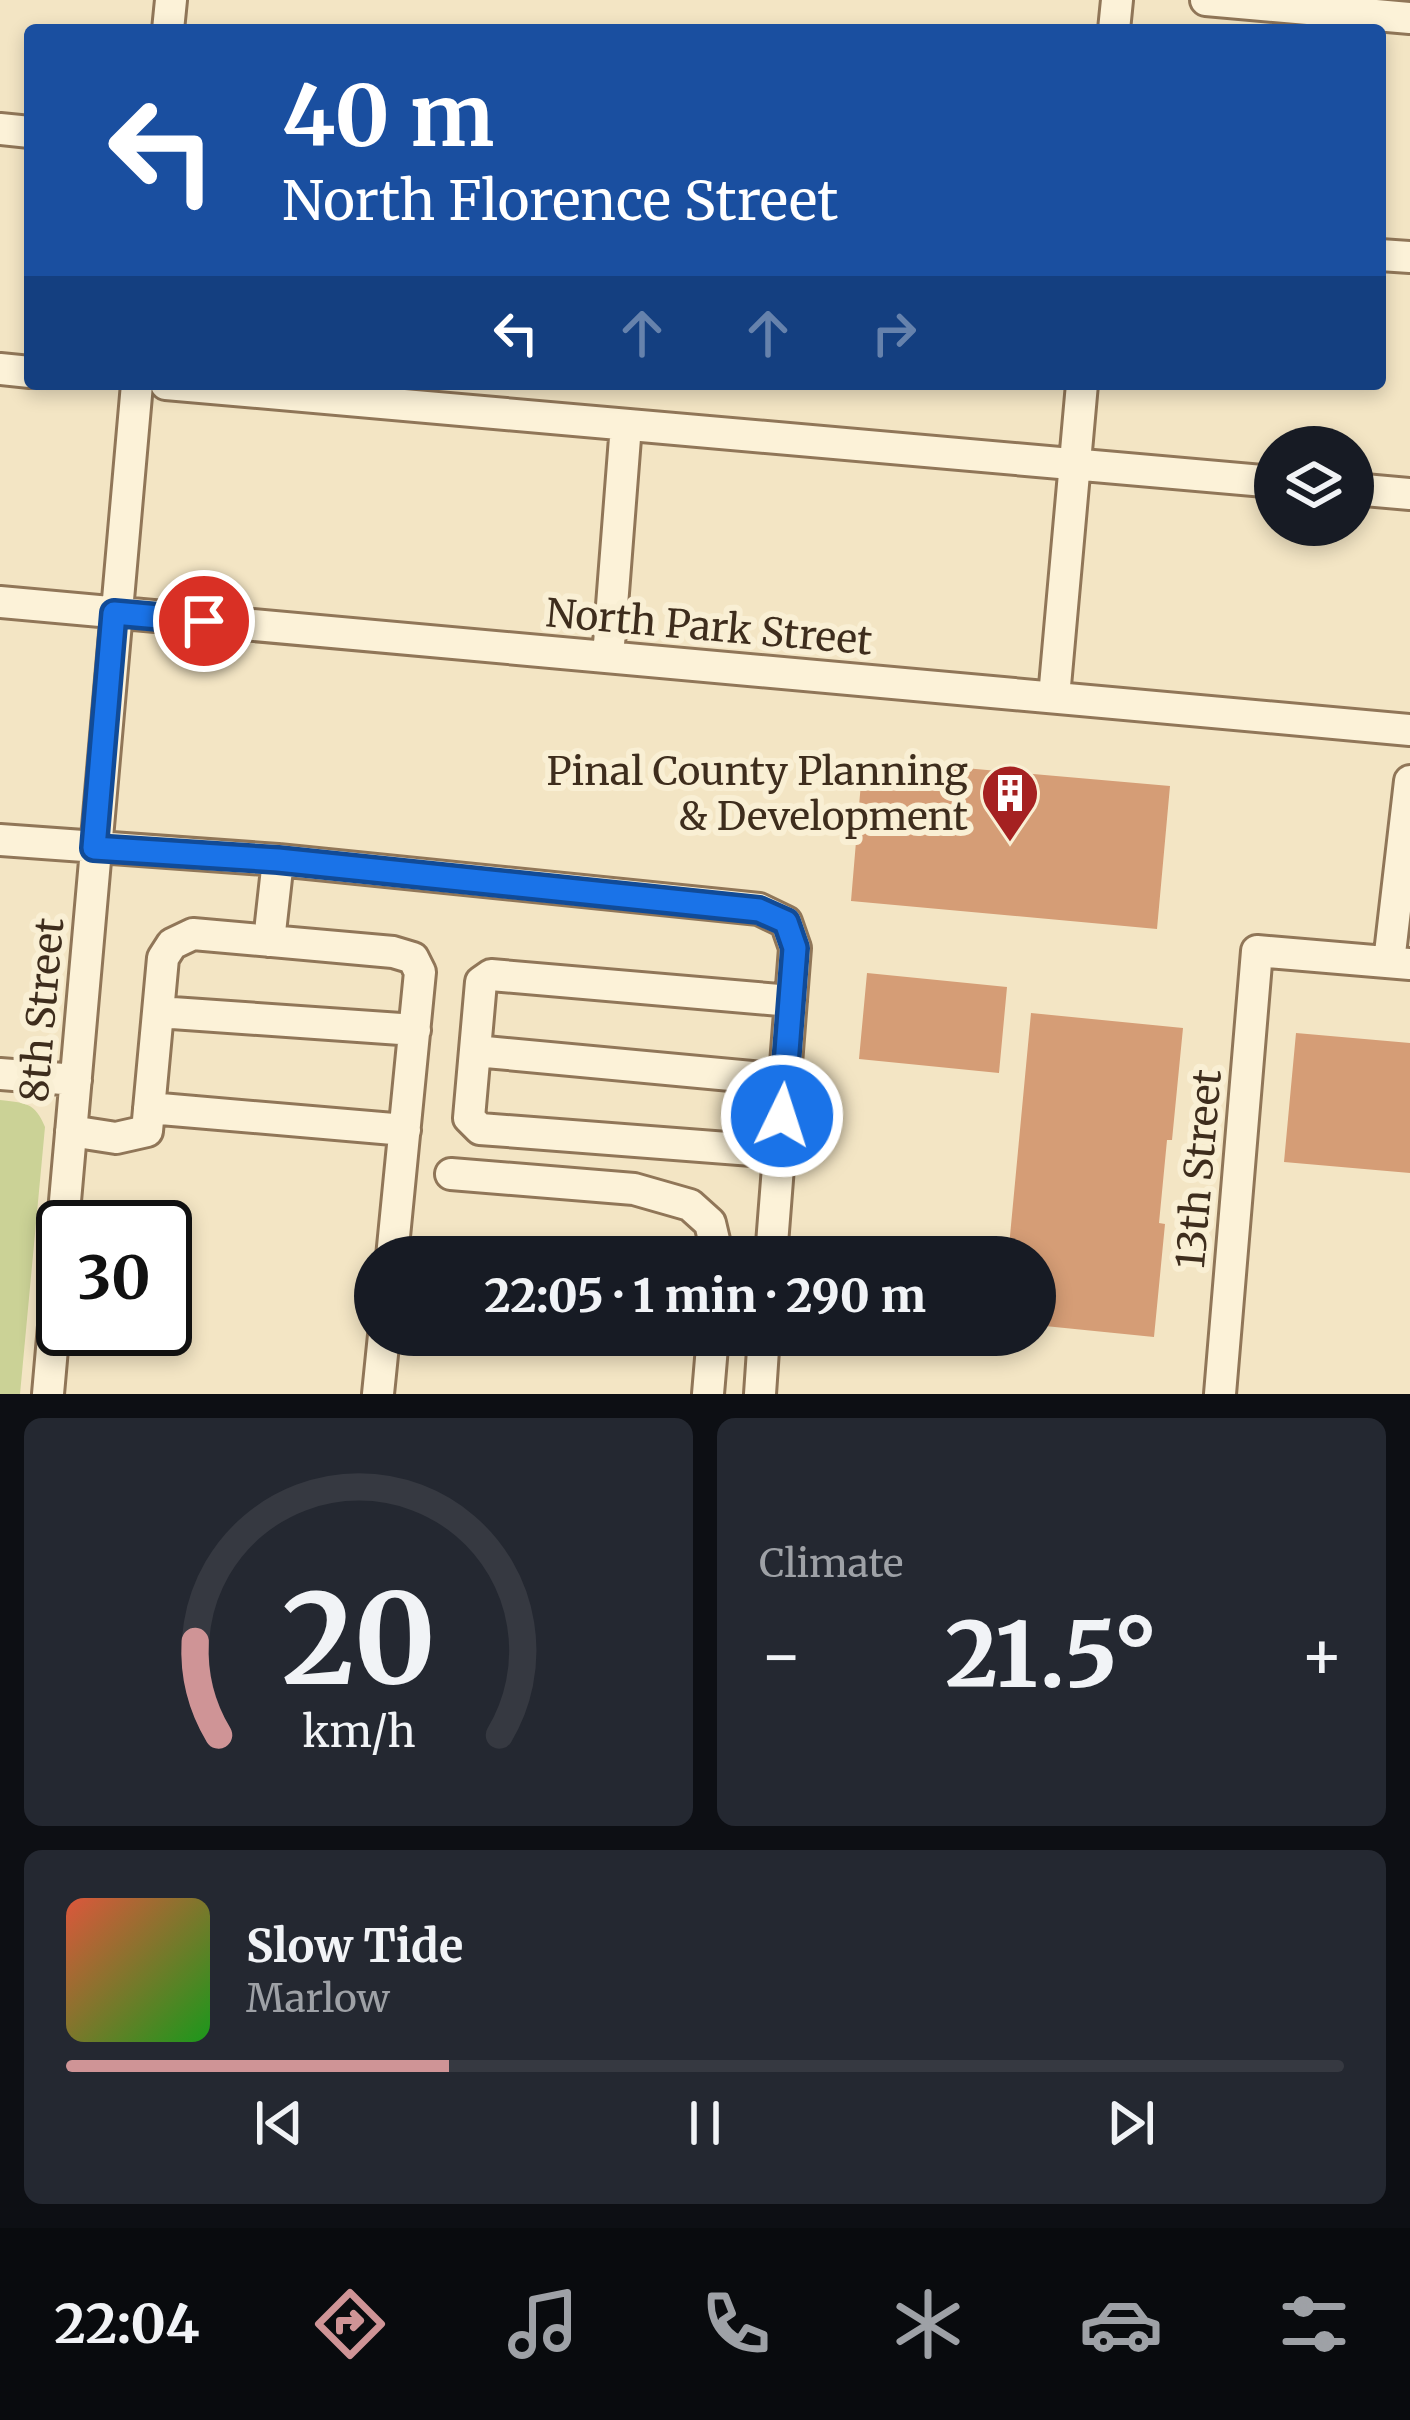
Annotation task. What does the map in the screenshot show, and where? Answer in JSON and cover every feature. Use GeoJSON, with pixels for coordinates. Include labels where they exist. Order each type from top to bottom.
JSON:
{"type":"FeatureCollection","features":[{"type":"Feature","properties":{"kind":"street"},"geometry":{"type":"LineString","coordinates":[[1206,0],[1410,18]]}},
{"type":"Feature","properties":{"kind":"street","name":"8th Street"},"geometry":{"type":"LineString","coordinates":[[47,1394],[136,390]]}},
{"type":"Feature","properties":{"kind":"street"},"geometry":{"type":"LineString","coordinates":[[235,390],[1254,480]]}},
{"type":"Feature","properties":{"kind":"street"},"geometry":{"type":"LineString","coordinates":[[1054,698],[1081,390]]}},
{"type":"Feature","properties":{"kind":"street"},"geometry":{"type":"LineString","coordinates":[[608,657],[626,424]]}},
{"type":"Feature","properties":{"kind":"street"},"geometry":{"type":"LineString","coordinates":[[1374,491],[1410,494]]}},
{"type":"Feature","properties":{"kind":"street","name":"North Park Street"},"geometry":{"type":"LineString","coordinates":[[0,602],[1410,730]]}},
{"type":"Feature","properties":{"kind":"street"},"geometry":{"type":"LineString","coordinates":[[1400,963],[1410,781]]}},
{"type":"Feature","properties":{"kind":"street"},"geometry":{"type":"LineString","coordinates":[[0,840],[278,860],[759,910],[786,922],[795,948],[772,1236]]}},
{"type":"Feature","properties":{"kind":"street"},"geometry":{"type":"LineString","coordinates":[[269,941],[278,860]]}},
{"type":"Feature","properties":{"kind":"street"},"geometry":{"type":"LineString","coordinates":[[71,1131],[116,1138],[147,1131],[163,958],[172,944],[193,934],[393,952],[413,958],[420,972],[394,1236]]}},
{"type":"Feature","properties":{"kind":"street","name":"13th Street"},"geometry":{"type":"LineString","coordinates":[[1220,1394],[1257,951],[1400,963]]}},
{"type":"Feature","properties":{"kind":"street"},"geometry":{"type":"LineString","coordinates":[[779,1152],[480,1129],[469,1118],[481,982],[491,975],[790,1001]]}},
{"type":"Feature","properties":{"kind":"street"},"geometry":{"type":"LineString","coordinates":[[158,1012],[415,1030]]}},
{"type":"Feature","properties":{"kind":"street"},"geometry":{"type":"LineString","coordinates":[[475,1051],[784,1080]]}},
{"type":"Feature","properties":{"kind":"street"},"geometry":{"type":"LineString","coordinates":[[0,1074],[76,1081]]}},
{"type":"Feature","properties":{"kind":"street"},"geometry":{"type":"LineString","coordinates":[[149,1108],[404,1130]]}},
{"type":"Feature","properties":{"kind":"street"},"geometry":{"type":"LineString","coordinates":[[451,1174],[634,1189],[689,1204],[710,1223],[714,1236]]}},
{"type":"Feature","properties":{"kind":"street"},"geometry":{"type":"LineString","coordinates":[[378,1394],[382,1356]]}},
{"type":"Feature","properties":{"kind":"street"},"geometry":{"type":"LineString","coordinates":[[708,1394],[711,1356]]}},
{"type":"Feature","properties":{"kind":"street"},"geometry":{"type":"LineString","coordinates":[[760,1394],[763,1356]]}},
{"type":"Feature","properties":{"kind":"green space"},"geometry":{"type":"Polygon","coordinates":[[[0,1100],[28,1105],[45,1127],[20,1394],[0,1394],[0,1100]]]}},
{"type":"Feature","properties":{"kind":"building","name":"Pinal County Planning & Development"},"geometry":{"type":"Polygon","coordinates":[[[863,759],[1170,786],[1157,929],[851,901],[863,759]]]}},
{"type":"Feature","properties":{"kind":"building"},"geometry":{"type":"Polygon","coordinates":[[[867,973],[1007,987],[999,1073],[859,1059],[867,973]]]}},
{"type":"Feature","properties":{"kind":"building"},"geometry":{"type":"Polygon","coordinates":[[[1031,1013],[1183,1028],[1159,1223],[1165,1224],[1154,1337],[1056,1327],[1056,1236],[1010,1236],[1031,1013]]]}},
{"type":"Feature","properties":{"kind":"building"},"geometry":{"type":"Polygon","coordinates":[[[1296,1033],[1410,1043],[1410,1173],[1284,1162],[1296,1033]]]}},
{"type":"Feature","properties":{"kind":"place","name":"Pinal County Planning & Development"},"geometry":{"type":"Point","coordinates":[1010,844]}},
{"type":"Feature","properties":{"kind":"route"},"geometry":{"type":"LineString","coordinates":[[204,621],[114,613],[94,848],[278,860],[759,910],[786,922],[795,948],[782,1116]]}}]}
